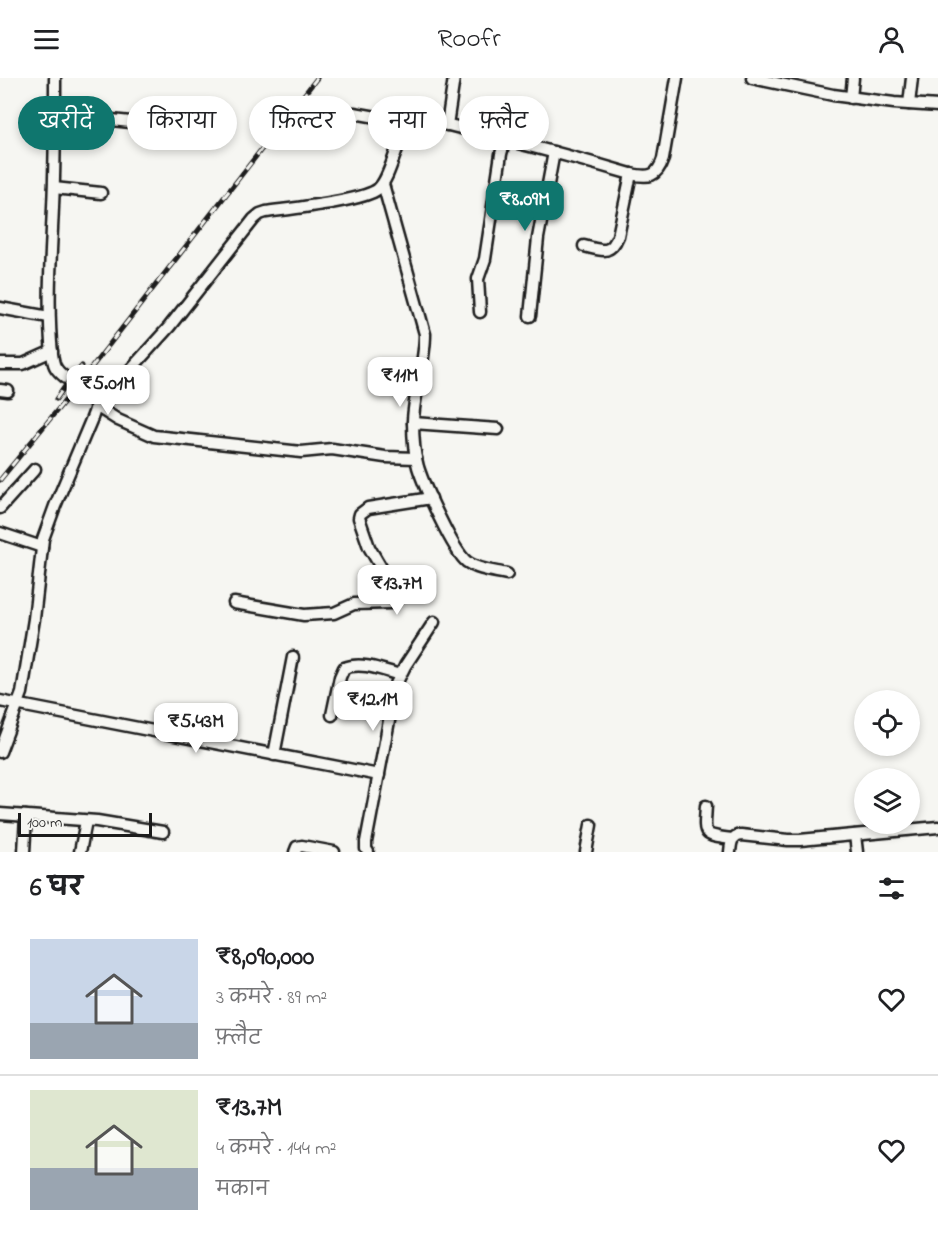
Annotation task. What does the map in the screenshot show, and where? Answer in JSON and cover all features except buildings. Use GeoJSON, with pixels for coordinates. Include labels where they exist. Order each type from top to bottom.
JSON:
{"type":"FeatureCollection","features":[{"type":"Feature","properties":{"kind":"street"},"geometry":{"type":"LineString","coordinates":[[55,78],[55,96]]}},
{"type":"Feature","properties":{"kind":"street"},"geometry":{"type":"LineString","coordinates":[[454,78],[447,125],[459,128]]}},
{"type":"Feature","properties":{"kind":"street"},"geometry":{"type":"LineString","coordinates":[[546,150],[631,174],[642,176],[656,173],[663,159],[677,78]]}},
{"type":"Feature","properties":{"kind":"street"},"geometry":{"type":"LineString","coordinates":[[752,78],[807,91],[851,98],[938,106]]}},
{"type":"Feature","properties":{"kind":"street"},"geometry":{"type":"LineString","coordinates":[[851,98],[853,78]]}},
{"type":"Feature","properties":{"kind":"street"},"geometry":{"type":"LineString","coordinates":[[909,104],[912,78]]}},
{"type":"Feature","properties":{"kind":"street"},"geometry":{"type":"LineString","coordinates":[[55,150],[49,317],[52,351],[55,367],[89,396],[96,406],[118,420],[154,436],[301,452],[332,449],[385,457],[416,458]]}},
{"type":"Feature","properties":{"kind":"street"},"geometry":{"type":"LineString","coordinates":[[0,752],[22,693],[42,547],[48,523],[96,406],[116,393],[131,369],[163,334],[260,214],[367,195],[376,191],[383,184],[397,150]]}},
{"type":"Feature","properties":{"kind":"street"},"geometry":{"type":"LineString","coordinates":[[480,312],[478,279],[485,259],[502,150]]}},
{"type":"Feature","properties":{"kind":"street"},"geometry":{"type":"LineString","coordinates":[[530,316],[538,238],[554,152]]}},
{"type":"Feature","properties":{"kind":"street"},"geometry":{"type":"LineString","coordinates":[[584,246],[607,250],[614,245],[631,174]]}},
{"type":"Feature","properties":{"kind":"street"},"geometry":{"type":"LineString","coordinates":[[383,184],[425,334],[425,350],[413,423],[418,467],[450,538],[462,556],[480,568],[507,574]]}},
{"type":"Feature","properties":{"kind":"street"},"geometry":{"type":"LineString","coordinates":[[54,188],[101,193]]}},
{"type":"Feature","properties":{"kind":"street"},"geometry":{"type":"LineString","coordinates":[[0,308],[49,317]]}},
{"type":"Feature","properties":{"kind":"street"},"geometry":{"type":"LineString","coordinates":[[0,364],[24,364],[52,351]]}},
{"type":"Feature","properties":{"kind":"street"},"geometry":{"type":"LineString","coordinates":[[413,423],[498,429]]}},
{"type":"Feature","properties":{"kind":"street"},"geometry":{"type":"LineString","coordinates":[[0,508],[35,469]]}},
{"type":"Feature","properties":{"kind":"street"},"geometry":{"type":"LineString","coordinates":[[234,603],[304,615],[334,613],[354,604],[394,602],[397,598],[396,593],[369,547],[359,518],[360,514],[368,508],[431,498]]}},
{"type":"Feature","properties":{"kind":"street"},"geometry":{"type":"LineString","coordinates":[[0,533],[42,547]]}},
{"type":"Feature","properties":{"kind":"street"},"geometry":{"type":"LineString","coordinates":[[368,852],[366,842],[396,684],[434,622]]}},
{"type":"Feature","properties":{"kind":"street"},"geometry":{"type":"LineString","coordinates":[[274,755],[293,657]]}},
{"type":"Feature","properties":{"kind":"street"},"geometry":{"type":"LineString","coordinates":[[332,715],[344,668],[366,666],[400,675]]}},
{"type":"Feature","properties":{"kind":"street"},"geometry":{"type":"LineString","coordinates":[[0,701],[379,775]]}},
{"type":"Feature","properties":{"kind":"street"},"geometry":{"type":"LineString","coordinates":[[706,806],[706,833],[710,836],[732,839],[741,835],[788,840],[938,827]]}},
{"type":"Feature","properties":{"kind":"street"},"geometry":{"type":"LineString","coordinates":[[0,814],[86,820],[163,832]]}},
{"type":"Feature","properties":{"kind":"street"},"geometry":{"type":"LineString","coordinates":[[24,852],[26,816]]}},
{"type":"Feature","properties":{"kind":"street"},"geometry":{"type":"LineString","coordinates":[[80,852],[86,820]]}},
{"type":"Feature","properties":{"kind":"street"},"geometry":{"type":"LineString","coordinates":[[586,852],[591,825]]}},
{"type":"Feature","properties":{"kind":"street"},"geometry":{"type":"LineString","coordinates":[[855,835],[857,852]]}},
{"type":"Feature","properties":{"kind":"street"},"geometry":{"type":"LineString","coordinates":[[730,852],[732,839]]}},
{"type":"Feature","properties":{"kind":"street"},"geometry":{"type":"LineString","coordinates":[[295,852],[297,847],[302,846],[334,852]]}},
{"type":"Feature","properties":{"kind":"railway"},"geometry":{"type":"LineString","coordinates":[[0,480],[77,386],[317,78]]}},
{"type":"Feature","properties":{"kind":"railway"},"geometry":{"type":"LineString","coordinates":[[56,399],[82,366]]}}]}
